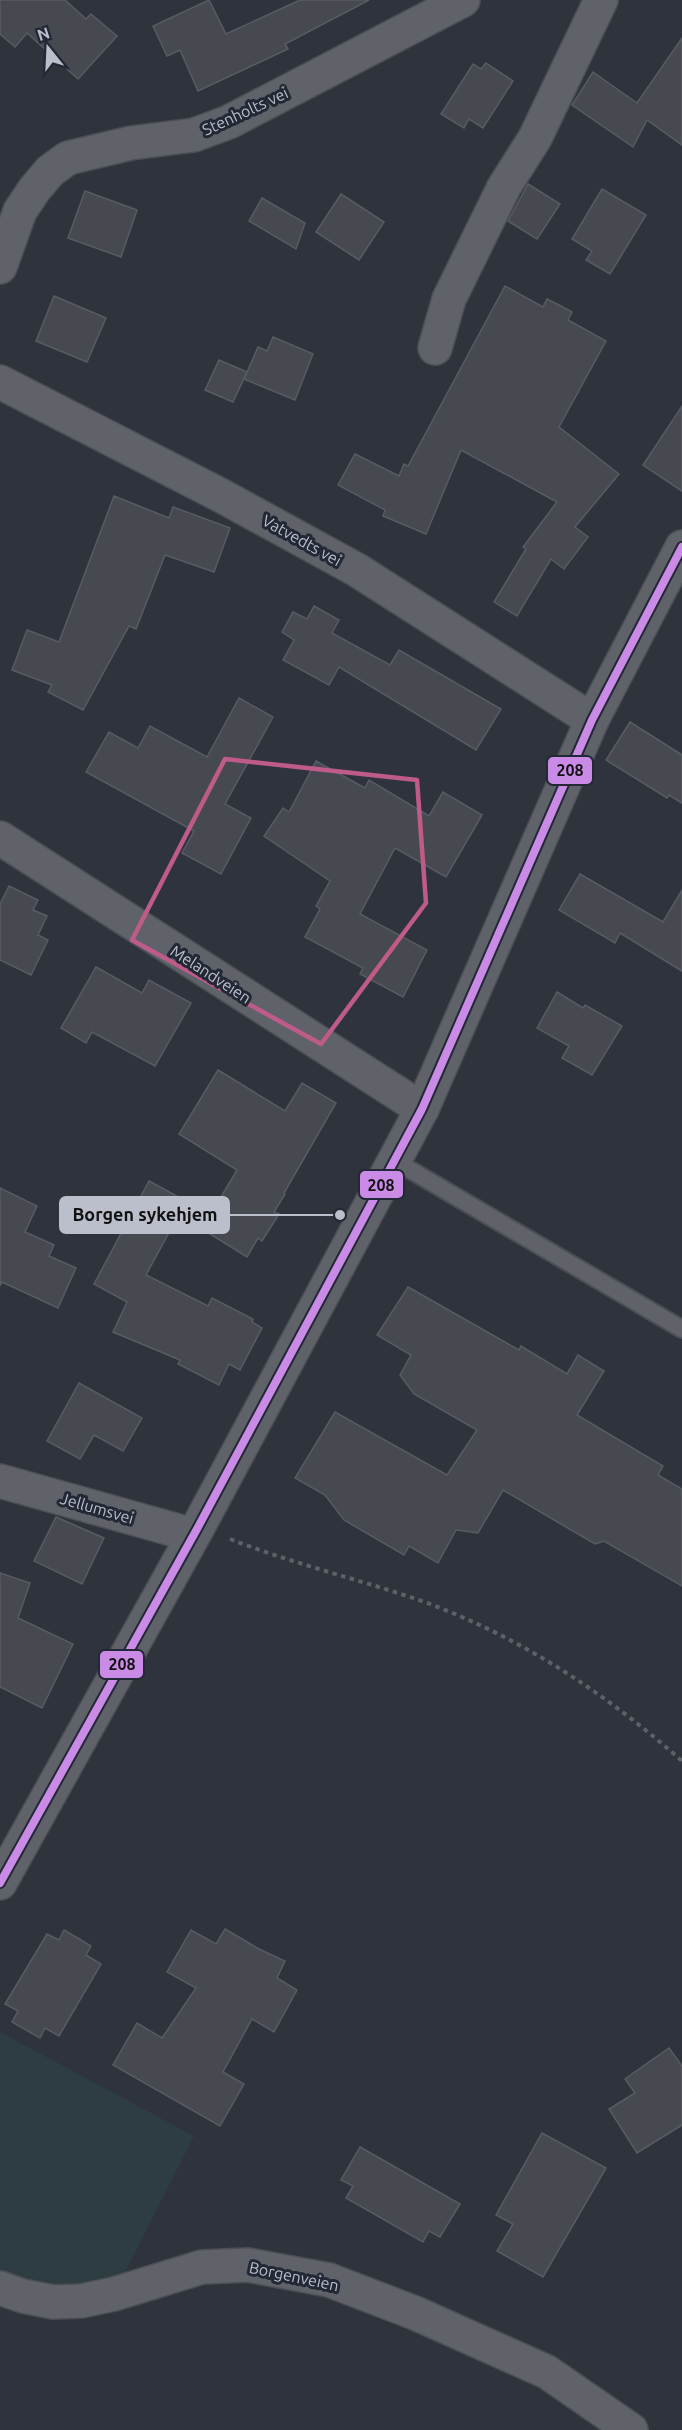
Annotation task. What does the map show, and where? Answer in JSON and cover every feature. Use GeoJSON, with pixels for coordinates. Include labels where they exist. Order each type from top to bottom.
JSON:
{"type":"FeatureCollection","features":[{"type":"Feature","properties":{"kind":"street","name":"Stenholts vei"},"geometry":{"type":"LineString","coordinates":[[0,267],[20,211],[50,171],[68,158],[131,143],[194,135],[229,122],[463,0]]}},
{"type":"Feature","properties":{"kind":"street"},"geometry":{"type":"LineString","coordinates":[[435,348],[449,299],[504,187],[535,138],[601,0]]}},
{"type":"Feature","properties":{"kind":"street","name":"Vatvedts vei"},"geometry":{"type":"LineString","coordinates":[[0,382],[222,496],[357,570],[592,720]]}},
{"type":"Feature","properties":{"kind":"street"},"geometry":{"type":"LineString","coordinates":[[0,1883],[195,1532],[422,1109],[592,720],[682,548]]}},
{"type":"Feature","properties":{"kind":"street","name":"Melandveien"},"geometry":{"type":"LineString","coordinates":[[0,838],[422,1109]]}},
{"type":"Feature","properties":{"kind":"street","name":"Jellumsvei"},"geometry":{"type":"LineString","coordinates":[[0,1481],[195,1532]]}},
{"type":"Feature","properties":{"kind":"street","name":"Borgenveien"},"geometry":{"type":"LineString","coordinates":[[0,2288],[23,2296],[53,2302],[81,2301],[114,2294],[202,2267],[248,2265],[329,2280],[415,2313],[547,2372],[631,2430]]}},
{"type":"Feature","properties":{"kind":"lane"},"geometry":{"type":"LineString","coordinates":[[395,1161],[682,1329]]}},
{"type":"Feature","properties":{"kind":"path"},"geometry":{"type":"LineString","coordinates":[[195,1532],[416,1599],[468,1620],[544,1657],[646,1729],[682,1761]]}},
{"type":"Feature","properties":{"kind":"highlighted area"},"geometry":{"type":"Polygon","coordinates":[[[225,759],[417,780],[426,903],[321,1044],[132,940],[225,759]]]}},
{"type":"Feature","properties":{"kind":"shaded area"},"geometry":{"type":"Polygon","coordinates":[[[0,2032],[194,2136],[114,2294],[0,2288],[0,2032]]]}},
{"type":"Feature","properties":{"kind":"building"},"geometry":{"type":"Polygon","coordinates":[[[0,0],[65,0],[86,19],[91,14],[117,36],[78,79],[27,33],[15,47],[0,34],[0,0]]]}},
{"type":"Feature","properties":{"kind":"building"},"geometry":{"type":"Polygon","coordinates":[[[209,0],[226,34],[300,0],[369,0],[285,44],[288,49],[198,91],[180,50],[167,56],[153,26],[209,0]]]}},
{"type":"Feature","properties":{"kind":"building"},"geometry":{"type":"Polygon","coordinates":[[[682,38],[682,145],[647,120],[633,147],[572,105],[593,72],[637,103],[682,38]]]}},
{"type":"Feature","properties":{"kind":"building"},"geometry":{"type":"Polygon","coordinates":[[[486,63],[513,81],[483,128],[469,119],[464,128],[441,114],[473,64],[481,69],[486,63]]]}},
{"type":"Feature","properties":{"kind":"building"},"geometry":{"type":"Polygon","coordinates":[[[528,184],[560,204],[537,239],[508,221],[528,184]]]}},
{"type":"Feature","properties":{"kind":"building"},"geometry":{"type":"Polygon","coordinates":[[[602,189],[646,215],[610,274],[586,260],[592,251],[572,239],[602,189]]]}},
{"type":"Feature","properties":{"kind":"building"},"geometry":{"type":"Polygon","coordinates":[[[85,191],[137,210],[121,257],[68,238],[85,191]]]}},
{"type":"Feature","properties":{"kind":"building"},"geometry":{"type":"Polygon","coordinates":[[[341,194],[384,222],[359,260],[316,232],[341,194]]]}},
{"type":"Feature","properties":{"kind":"building"},"geometry":{"type":"Polygon","coordinates":[[[262,198],[305,223],[296,249],[249,221],[262,198]]]}},
{"type":"Feature","properties":{"kind":"building"},"geometry":{"type":"Polygon","coordinates":[[[505,286],[543,307],[547,299],[572,312],[568,320],[606,341],[559,427],[619,474],[575,527],[588,537],[564,569],[551,559],[517,616],[494,602],[526,549],[523,547],[557,502],[461,450],[426,534],[383,516],[385,510],[338,485],[355,454],[399,476],[404,464],[408,466],[505,286]]]}},
{"type":"Feature","properties":{"kind":"building"},"geometry":{"type":"Polygon","coordinates":[[[54,296],[106,318],[87,362],[36,341],[54,296]]]}},
{"type":"Feature","properties":{"kind":"building"},"geometry":{"type":"Polygon","coordinates":[[[273,337],[313,354],[295,400],[244,379],[258,347],[267,351],[273,337]]]}},
{"type":"Feature","properties":{"kind":"building"},"geometry":{"type":"Polygon","coordinates":[[[219,360],[247,372],[233,402],[205,390],[219,360]]]}},
{"type":"Feature","properties":{"kind":"building"},"geometry":{"type":"Polygon","coordinates":[[[682,406],[682,491],[643,465],[682,406]]]}},
{"type":"Feature","properties":{"kind":"building"},"geometry":{"type":"Polygon","coordinates":[[[114,496],[169,518],[173,507],[230,528],[214,572],[165,555],[136,629],[129,626],[83,710],[48,692],[52,685],[12,670],[27,630],[59,642],[114,496]]]}},
{"type":"Feature","properties":{"kind":"building"},"geometry":{"type":"Polygon","coordinates":[[[314,606],[339,620],[332,633],[390,665],[399,650],[501,709],[476,750],[339,667],[329,685],[283,660],[294,640],[282,632],[293,612],[307,619],[314,606]]]}},
{"type":"Feature","properties":{"kind":"building"},"geometry":{"type":"Polygon","coordinates":[[[239,698],[273,717],[225,804],[251,818],[221,874],[182,853],[194,831],[86,772],[109,732],[138,748],[150,726],[207,757],[239,698]]]}},
{"type":"Feature","properties":{"kind":"building"},"geometry":{"type":"Polygon","coordinates":[[[630,722],[682,755],[682,803],[669,795],[667,798],[606,760],[630,722]]]}},
{"type":"Feature","properties":{"kind":"building"},"geometry":{"type":"Polygon","coordinates":[[[316,761],[365,788],[369,780],[429,816],[443,792],[482,815],[446,877],[395,848],[360,914],[427,950],[403,997],[360,974],[363,968],[305,937],[320,909],[316,906],[330,881],[264,836],[283,808],[289,812],[316,761]]]}},
{"type":"Feature","properties":{"kind":"building"},"geometry":{"type":"Polygon","coordinates":[[[580,874],[663,922],[682,890],[682,971],[620,933],[615,943],[559,910],[580,874]]]}},
{"type":"Feature","properties":{"kind":"building"},"geometry":{"type":"Polygon","coordinates":[[[9,886],[38,900],[33,910],[47,916],[38,935],[48,940],[31,975],[0,960],[0,904],[9,886]]]}},
{"type":"Feature","properties":{"kind":"building"},"geometry":{"type":"Polygon","coordinates":[[[96,967],[142,993],[149,980],[191,1003],[155,1066],[92,1032],[86,1043],[61,1028],[96,967]]]}},
{"type":"Feature","properties":{"kind":"building"},"geometry":{"type":"Polygon","coordinates":[[[557,992],[583,1008],[585,1005],[622,1026],[592,1075],[562,1058],[569,1046],[537,1028],[557,992]]]}},
{"type":"Feature","properties":{"kind":"building"},"geometry":{"type":"Polygon","coordinates":[[[218,1070],[285,1111],[302,1083],[336,1103],[274,1212],[279,1214],[262,1241],[258,1238],[247,1257],[202,1229],[237,1170],[179,1134],[218,1070]]]}},
{"type":"Feature","properties":{"kind":"building"},"geometry":{"type":"Polygon","coordinates":[[[149,1181],[186,1201],[146,1275],[208,1306],[212,1298],[253,1319],[252,1322],[262,1328],[240,1370],[229,1364],[219,1385],[178,1364],[180,1360],[113,1332],[127,1302],[94,1284],[149,1181]]]}},
{"type":"Feature","properties":{"kind":"building"},"geometry":{"type":"Polygon","coordinates":[[[0,1188],[37,1206],[25,1232],[54,1245],[49,1256],[76,1268],[58,1308],[2,1282],[0,1286],[0,1188]]]}},
{"type":"Feature","properties":{"kind":"building"},"geometry":{"type":"Polygon","coordinates":[[[408,1287],[519,1350],[521,1346],[567,1374],[578,1355],[604,1371],[577,1415],[663,1466],[658,1475],[682,1489],[682,1586],[604,1541],[595,1544],[503,1490],[478,1533],[456,1530],[438,1563],[409,1546],[404,1555],[344,1520],[325,1495],[295,1478],[335,1412],[447,1475],[477,1430],[414,1394],[400,1375],[411,1355],[377,1335],[408,1287]]]}},
{"type":"Feature","properties":{"kind":"building"},"geometry":{"type":"Polygon","coordinates":[[[79,1383],[142,1418],[123,1451],[94,1435],[80,1459],[47,1441],[79,1383]]]}},
{"type":"Feature","properties":{"kind":"building"},"geometry":{"type":"Polygon","coordinates":[[[56,1517],[104,1538],[82,1584],[34,1561],[56,1517]]]}},
{"type":"Feature","properties":{"kind":"building"},"geometry":{"type":"Polygon","coordinates":[[[0,1573],[30,1583],[18,1618],[73,1644],[42,1708],[0,1687],[0,1573]]]}},
{"type":"Feature","properties":{"kind":"building"},"geometry":{"type":"Polygon","coordinates":[[[225,1929],[285,1961],[277,1978],[297,1990],[274,2032],[252,2019],[223,2072],[244,2084],[220,2126],[113,2065],[137,2023],[162,2038],[196,1988],[167,1972],[191,1930],[216,1944],[225,1929]]]}},
{"type":"Feature","properties":{"kind":"building"},"geometry":{"type":"Polygon","coordinates":[[[64,1930],[91,1946],[86,1955],[101,1964],[59,2036],[45,2028],[40,2038],[12,2022],[18,2011],[5,2004],[47,1934],[59,1940],[64,1930]]]}},
{"type":"Feature","properties":{"kind":"building"},"geometry":{"type":"Polygon","coordinates":[[[669,2048],[682,2066],[682,2125],[637,2153],[609,2109],[635,2093],[625,2079],[669,2048]]]}},
{"type":"Feature","properties":{"kind":"building"},"geometry":{"type":"Polygon","coordinates":[[[542,2133],[606,2168],[543,2277],[497,2251],[513,2224],[496,2215],[542,2133]]]}},
{"type":"Feature","properties":{"kind":"building"},"geometry":{"type":"Polygon","coordinates":[[[360,2147],[460,2204],[440,2237],[429,2231],[423,2242],[346,2198],[353,2186],[341,2180],[360,2147]]]}},
{"type":"Feature","properties":{"kind":"transit line","name":"208"},"geometry":{"type":"LineString","coordinates":[[0,1883],[197,1529],[422,1109],[592,720],[682,547]]}},
{"type":"Feature","properties":{"kind":"place","name":"Borgen sykehjem"},"geometry":{"type":"Point","coordinates":[340,1215]}}]}
